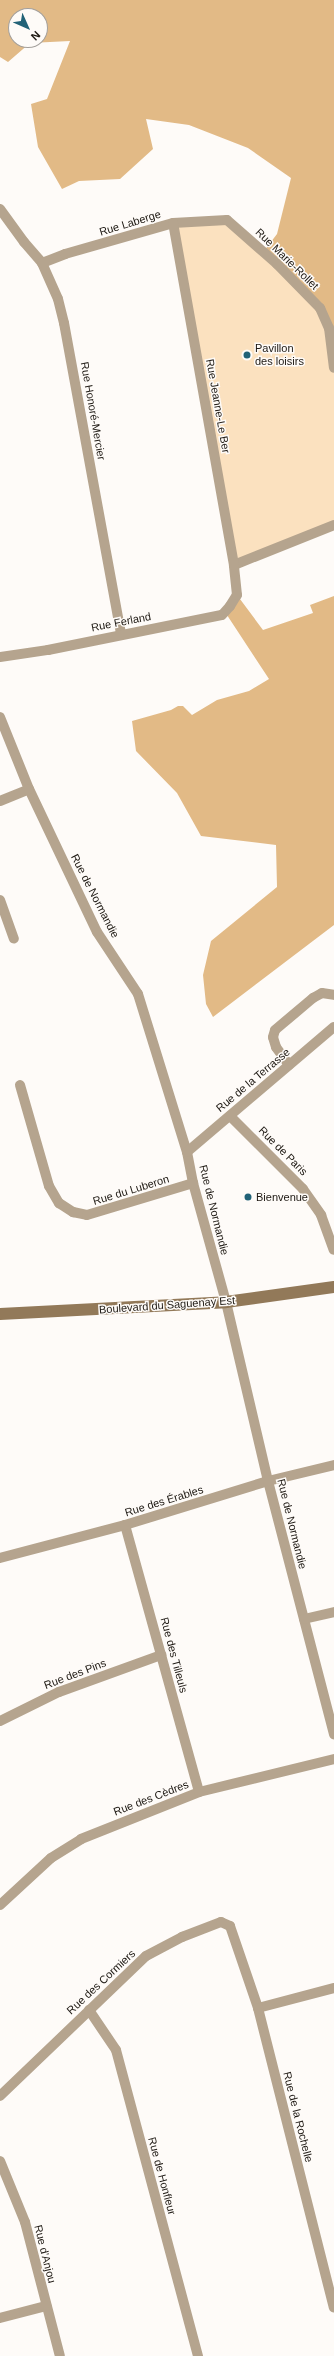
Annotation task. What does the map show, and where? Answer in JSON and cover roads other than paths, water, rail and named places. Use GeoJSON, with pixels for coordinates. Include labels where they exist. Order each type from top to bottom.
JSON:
{"type":"FeatureCollection","features":[{"type":"Feature","properties":{"kind":"main road","name":"Boulevard du Saguenay Est"},"geometry":{"type":"LineString","coordinates":[[0,1314],[226,1302],[334,1287]]}},
{"type":"Feature","properties":{"kind":"street","name":"Rue Honoré-Mercier"},"geometry":{"type":"LineString","coordinates":[[0,209],[24,242],[42,263],[58,299],[64,323],[121,634]]}},
{"type":"Feature","properties":{"kind":"street","name":"Rue Laberge"},"geometry":{"type":"LineString","coordinates":[[42,263],[173,223],[227,220]]}},
{"type":"Feature","properties":{"kind":"street","name":"Rue Marie-Rollet"},"geometry":{"type":"LineString","coordinates":[[227,220],[277,264],[320,308],[329,328],[334,368]]}},
{"type":"Feature","properties":{"kind":"street","name":"Rue Jeanne-Le Ber"},"geometry":{"type":"LineString","coordinates":[[173,223],[234,565],[237,595]]}},
{"type":"Feature","properties":{"kind":"street"},"geometry":{"type":"LineString","coordinates":[[234,565],[334,524]]}},
{"type":"Feature","properties":{"kind":"street","name":"Rue Ferland"},"geometry":{"type":"LineString","coordinates":[[0,657],[48,650],[121,634],[222,615],[237,595]]}},
{"type":"Feature","properties":{"kind":"street","name":"Rue de Normandie"},"geometry":{"type":"LineString","coordinates":[[0,718],[30,789],[97,932],[138,994],[187,1152],[193,1184],[226,1302],[268,1481],[334,1735]]}},
{"type":"Feature","properties":{"kind":"street"},"geometry":{"type":"LineString","coordinates":[[0,801],[30,789]]}},
{"type":"Feature","properties":{"kind":"street"},"geometry":{"type":"LineString","coordinates":[[0,900],[14,939]]}},
{"type":"Feature","properties":{"kind":"street"},"geometry":{"type":"LineString","coordinates":[[289,1065],[276,1047],[273,1037],[275,1030],[313,998],[322,993],[334,995]]}},
{"type":"Feature","properties":{"kind":"street","name":"Rue de la Terrasse"},"geometry":{"type":"LineString","coordinates":[[187,1152],[334,1027]]}},
{"type":"Feature","properties":{"kind":"street","name":"Rue du Luberon"},"geometry":{"type":"LineString","coordinates":[[20,1085],[49,1186],[59,1202],[73,1212],[87,1215],[193,1184]]}},
{"type":"Feature","properties":{"kind":"street","name":"Rue de Paris"},"geometry":{"type":"LineString","coordinates":[[230,1116],[303,1189],[321,1215],[334,1250]]}},
{"type":"Feature","properties":{"kind":"street","name":"Rue des Érables"},"geometry":{"type":"LineString","coordinates":[[0,1558],[125,1525],[268,1481],[334,1465]]}},
{"type":"Feature","properties":{"kind":"street","name":"Rue des Tilleuls"},"geometry":{"type":"LineString","coordinates":[[125,1525],[199,1792]]}},
{"type":"Feature","properties":{"kind":"street"},"geometry":{"type":"LineString","coordinates":[[304,1619],[334,1612]]}},
{"type":"Feature","properties":{"kind":"street","name":"Rue des Pins"},"geometry":{"type":"LineString","coordinates":[[0,1721],[59,1692],[161,1656]]}},
{"type":"Feature","properties":{"kind":"street","name":"Rue des Cèdres"},"geometry":{"type":"LineString","coordinates":[[0,1905],[51,1858],[81,1839],[199,1792],[334,1759]]}},
{"type":"Feature","properties":{"kind":"street","name":"Rue des Cormiers"},"geometry":{"type":"LineString","coordinates":[[0,2096],[146,1956],[182,1937],[221,1922],[230,1926],[232,1934]]}},
{"type":"Feature","properties":{"kind":"street","name":"Rue de la Rochelle"},"geometry":{"type":"LineString","coordinates":[[232,1934],[258,2008],[334,2308]]}},
{"type":"Feature","properties":{"kind":"street"},"geometry":{"type":"LineString","coordinates":[[258,2008],[334,1988]]}},
{"type":"Feature","properties":{"kind":"street","name":"Rue de Honfleur"},"geometry":{"type":"LineString","coordinates":[[89,2010],[116,2050],[198,2356]]}},
{"type":"Feature","properties":{"kind":"street","name":"Rue d'Anjou"},"geometry":{"type":"LineString","coordinates":[[0,2161],[25,2222],[60,2356]]}},
{"type":"Feature","properties":{"kind":"street"},"geometry":{"type":"LineString","coordinates":[[0,2318],[46,2306]]}},
{"type":"Feature","properties":{"kind":"place","name":"Pavillon des loisirs"},"geometry":{"type":"Point","coordinates":[247,355]}},
{"type":"Feature","properties":{"kind":"place","name":"Bienvenue"},"geometry":{"type":"Point","coordinates":[248,1197]}}]}
